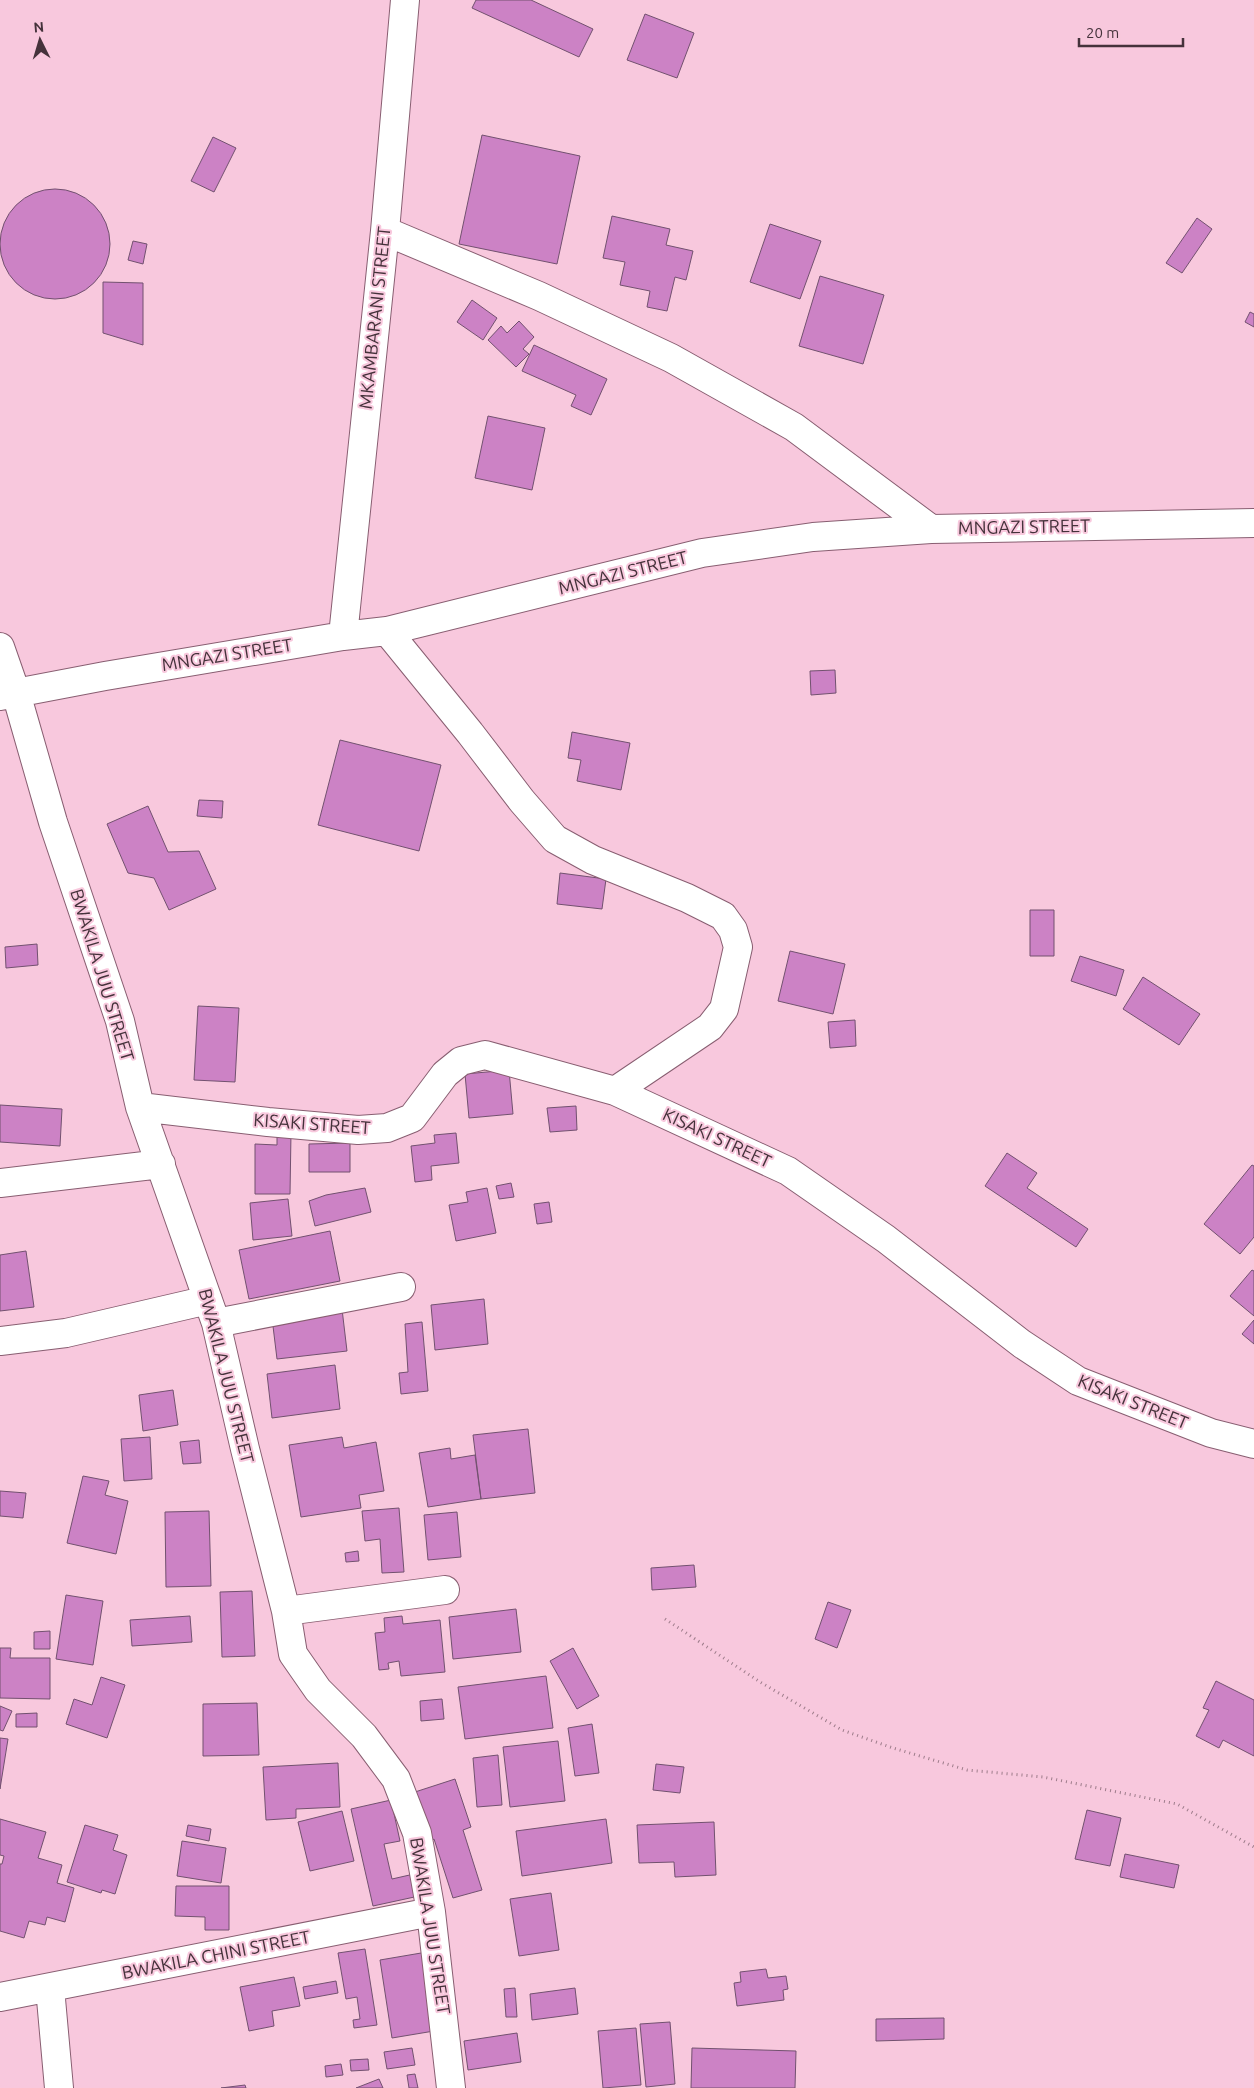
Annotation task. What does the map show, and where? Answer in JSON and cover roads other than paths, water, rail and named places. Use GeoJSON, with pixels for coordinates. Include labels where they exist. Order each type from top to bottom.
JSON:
{"type":"FeatureCollection","features":[{"type":"Feature","properties":{"kind":"street","name":"MKAMBARANI STREET"},"geometry":{"type":"LineString","coordinates":[[343,636],[385,231],[405,0]]}},
{"type":"Feature","properties":{"kind":"street"},"geometry":{"type":"LineString","coordinates":[[385,231],[539,296],[671,358],[794,427],[931,529]]}},
{"type":"Feature","properties":{"kind":"street","name":"MNGAZI STREET"},"geometry":{"type":"LineString","coordinates":[[8,694],[343,636],[387,631],[702,553],[813,537],[931,529],[1254,523]]}},
{"type":"Feature","properties":{"kind":"street"},"geometry":{"type":"LineString","coordinates":[[387,631],[554,839],[593,860],[687,898],[723,916],[733,930],[738,947],[724,1009],[710,1027],[615,1091]]}},
{"type":"Feature","properties":{"kind":"street","name":"BWAKILA JUU STREET"},"geometry":{"type":"LineString","coordinates":[[0,647],[8,694],[120,1021],[140,1107],[212,1312],[286,1611],[293,1654],[318,1690],[364,1736],[396,1779],[417,1833],[431,1912],[451,2088]]}},
{"type":"Feature","properties":{"kind":"street","name":"KISAKI STREET"},"geometry":{"type":"LineString","coordinates":[[140,1107],[358,1130],[387,1128],[412,1118],[445,1074],[461,1061],[485,1055],[615,1091],[788,1171],[886,1238],[1022,1344],[1078,1381],[1211,1433],[1254,1444]]}},
{"type":"Feature","properties":{"kind":"street"},"geometry":{"type":"LineString","coordinates":[[0,1183],[161,1164]]}},
{"type":"Feature","properties":{"kind":"street"},"geometry":{"type":"LineString","coordinates":[[0,1341],[401,1287]]}},
{"type":"Feature","properties":{"kind":"street"},"geometry":{"type":"LineString","coordinates":[[286,1611],[445,1590]]}},
{"type":"Feature","properties":{"kind":"street","name":"BWAKILA CHINI STREET"},"geometry":{"type":"LineString","coordinates":[[0,1997],[431,1912]]}},
{"type":"Feature","properties":{"kind":"street"},"geometry":{"type":"LineString","coordinates":[[50,1988],[59,2088]]}}]}
